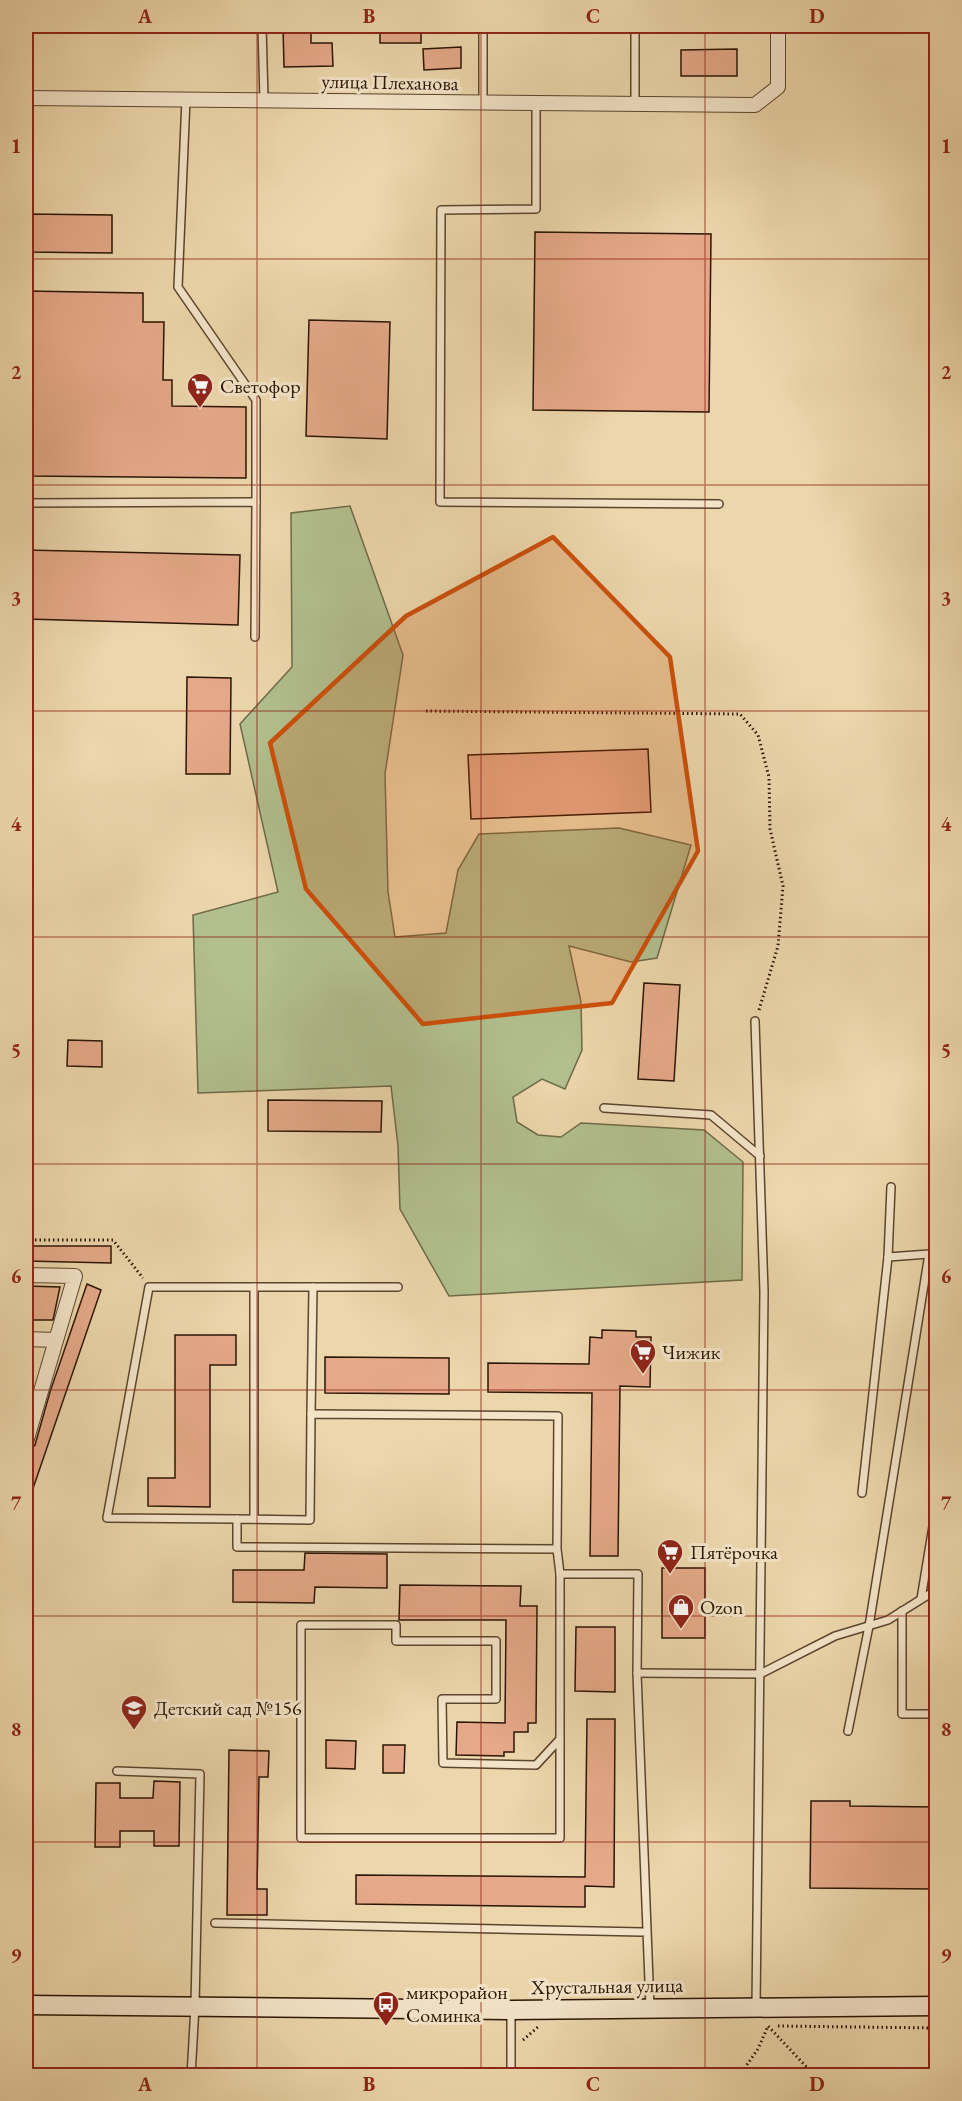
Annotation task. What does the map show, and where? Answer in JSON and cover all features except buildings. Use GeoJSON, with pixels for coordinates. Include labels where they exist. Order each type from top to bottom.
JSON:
{"type":"FeatureCollection","features":[{"type":"Feature","properties":{"kind":"street","name":"улица Плеханова"},"geometry":{"type":"LineString","coordinates":[[26,98],[755,105],[778,87],[778,26]]}},
{"type":"Feature","properties":{"kind":"street"},"geometry":{"type":"LineString","coordinates":[[26,1275],[75,1276],[56,1340],[32,1400],[26,1442]]}},
{"type":"Feature","properties":{"kind":"street"},"geometry":{"type":"LineString","coordinates":[[26,1339],[56,1340]]}},
{"type":"Feature","properties":{"kind":"street","name":"Хрустальная улица"},"geometry":{"type":"LineString","coordinates":[[26,2005],[511,2010],[936,2006]]}},
{"type":"Feature","properties":{"kind":"lane"},"geometry":{"type":"LineString","coordinates":[[262,26],[264,100]]}},
{"type":"Feature","properties":{"kind":"lane"},"geometry":{"type":"LineString","coordinates":[[483,26],[483,102]]}},
{"type":"Feature","properties":{"kind":"lane"},"geometry":{"type":"LineString","coordinates":[[635,26],[635,104]]}},
{"type":"Feature","properties":{"kind":"lane"},"geometry":{"type":"LineString","coordinates":[[186,99],[178,287],[256,400],[255,637]]}},
{"type":"Feature","properties":{"kind":"lane"},"geometry":{"type":"LineString","coordinates":[[536,103],[536,209],[441,210],[440,502],[719,504]]}},
{"type":"Feature","properties":{"kind":"lane"},"geometry":{"type":"LineString","coordinates":[[26,503],[256,502]]}},
{"type":"Feature","properties":{"kind":"lane"},"geometry":{"type":"LineString","coordinates":[[756,1021],[764,1292],[756,2007]]}},
{"type":"Feature","properties":{"kind":"lane"},"geometry":{"type":"LineString","coordinates":[[604,1108],[711,1114],[760,1156]]}},
{"type":"Feature","properties":{"kind":"lane"},"geometry":{"type":"LineString","coordinates":[[862,1493],[888,1257],[891,1187]]}},
{"type":"Feature","properties":{"kind":"lane"},"geometry":{"type":"LineString","coordinates":[[848,1731],[869,1626],[933,1253],[888,1257]]}},
{"type":"Feature","properties":{"kind":"lane"},"geometry":{"type":"LineString","coordinates":[[312,1287],[310,1520],[107,1518],[149,1287],[254,1287],[312,1287],[398,1287]]}},
{"type":"Feature","properties":{"kind":"lane"},"geometry":{"type":"LineString","coordinates":[[254,1287],[254,1519]]}},
{"type":"Feature","properties":{"kind":"lane"},"geometry":{"type":"LineString","coordinates":[[311,1414],[558,1416],[557,1549],[560,1574],[560,1739],[560,1838],[301,1838],[301,1624],[396,1625],[396,1641],[496,1641],[496,1699],[442,1699],[442,1762],[536,1765],[560,1739]]}},
{"type":"Feature","properties":{"kind":"lane"},"geometry":{"type":"LineString","coordinates":[[921,1599],[936,1508]]}},
{"type":"Feature","properties":{"kind":"lane"},"geometry":{"type":"LineString","coordinates":[[237,1519],[237,1547],[557,1549]]}},
{"type":"Feature","properties":{"kind":"lane"},"geometry":{"type":"LineString","coordinates":[[560,1574],[638,1574],[637,1673],[650,2008]]}},
{"type":"Feature","properties":{"kind":"lane"},"geometry":{"type":"LineString","coordinates":[[637,1673],[760,1674],[835,1636],[888,1620],[936,1590]]}},
{"type":"Feature","properties":{"kind":"lane"},"geometry":{"type":"LineString","coordinates":[[902,1611],[902,1714],[936,1714]]}},
{"type":"Feature","properties":{"kind":"lane"},"geometry":{"type":"LineString","coordinates":[[117,1771],[200,1774],[195,2006],[191,2076]]}},
{"type":"Feature","properties":{"kind":"lane"},"geometry":{"type":"LineString","coordinates":[[215,1923],[642,1932]]}},
{"type":"Feature","properties":{"kind":"lane"},"geometry":{"type":"LineString","coordinates":[[511,2010],[511,2076]]}},
{"type":"Feature","properties":{"kind":"path"},"geometry":{"type":"LineString","coordinates":[[426,711],[740,714],[758,735],[769,777],[770,829],[783,886],[778,946],[756,1021]]}},
{"type":"Feature","properties":{"kind":"path"},"geometry":{"type":"LineString","coordinates":[[26,1240],[113,1240],[149,1287]]}},
{"type":"Feature","properties":{"kind":"path"},"geometry":{"type":"LineString","coordinates":[[510,2052],[540,2025]]}},
{"type":"Feature","properties":{"kind":"path"},"geometry":{"type":"LineString","coordinates":[[757,2025],[936,2028]]}},
{"type":"Feature","properties":{"kind":"path"},"geometry":{"type":"LineString","coordinates":[[739,2076],[758,2049],[768,2026]]}},
{"type":"Feature","properties":{"kind":"path"},"geometry":{"type":"LineString","coordinates":[[768,2026],[815,2076]]}},
{"type":"Feature","properties":{"kind":"highlighted area"},"geometry":{"type":"Polygon","coordinates":[[[553,537],[670,657],[698,851],[612,1003],[423,1024],[306,889],[270,743],[406,616],[553,537]]]}},
{"type":"Feature","properties":{"kind":"green space"},"geometry":{"type":"Polygon","coordinates":[[[350,506],[403,655],[385,774],[388,892],[395,937],[446,933],[458,870],[479,834],[619,828],[691,845],[657,958],[631,962],[569,946],[581,1002],[582,1050],[565,1089],[542,1079],[513,1097],[517,1122],[538,1135],[561,1137],[581,1123],[704,1130],[743,1162],[742,1280],[449,1296],[400,1209],[398,1146],[391,1086],[198,1093],[193,915],[278,892],[240,724],[292,667],[291,513],[350,506]]]}},
{"type":"Feature","properties":{"kind":"place","name":"Светофор"},"geometry":{"type":"Point","coordinates":[200,409]}},
{"type":"Feature","properties":{"kind":"place","name":"Чижик"},"geometry":{"type":"Point","coordinates":[643,1375]}},
{"type":"Feature","properties":{"kind":"place","name":"Пятёрочка"},"geometry":{"type":"Point","coordinates":[670,1575]}},
{"type":"Feature","properties":{"kind":"place","name":"Ozon"},"geometry":{"type":"Point","coordinates":[681,1630]}},
{"type":"Feature","properties":{"kind":"place","name":"Детский сад №156"},"geometry":{"type":"Point","coordinates":[134,1731]}},
{"type":"Feature","properties":{"kind":"place","name":"микрорайон Соминка"},"geometry":{"type":"Point","coordinates":[386,2027]}}]}
